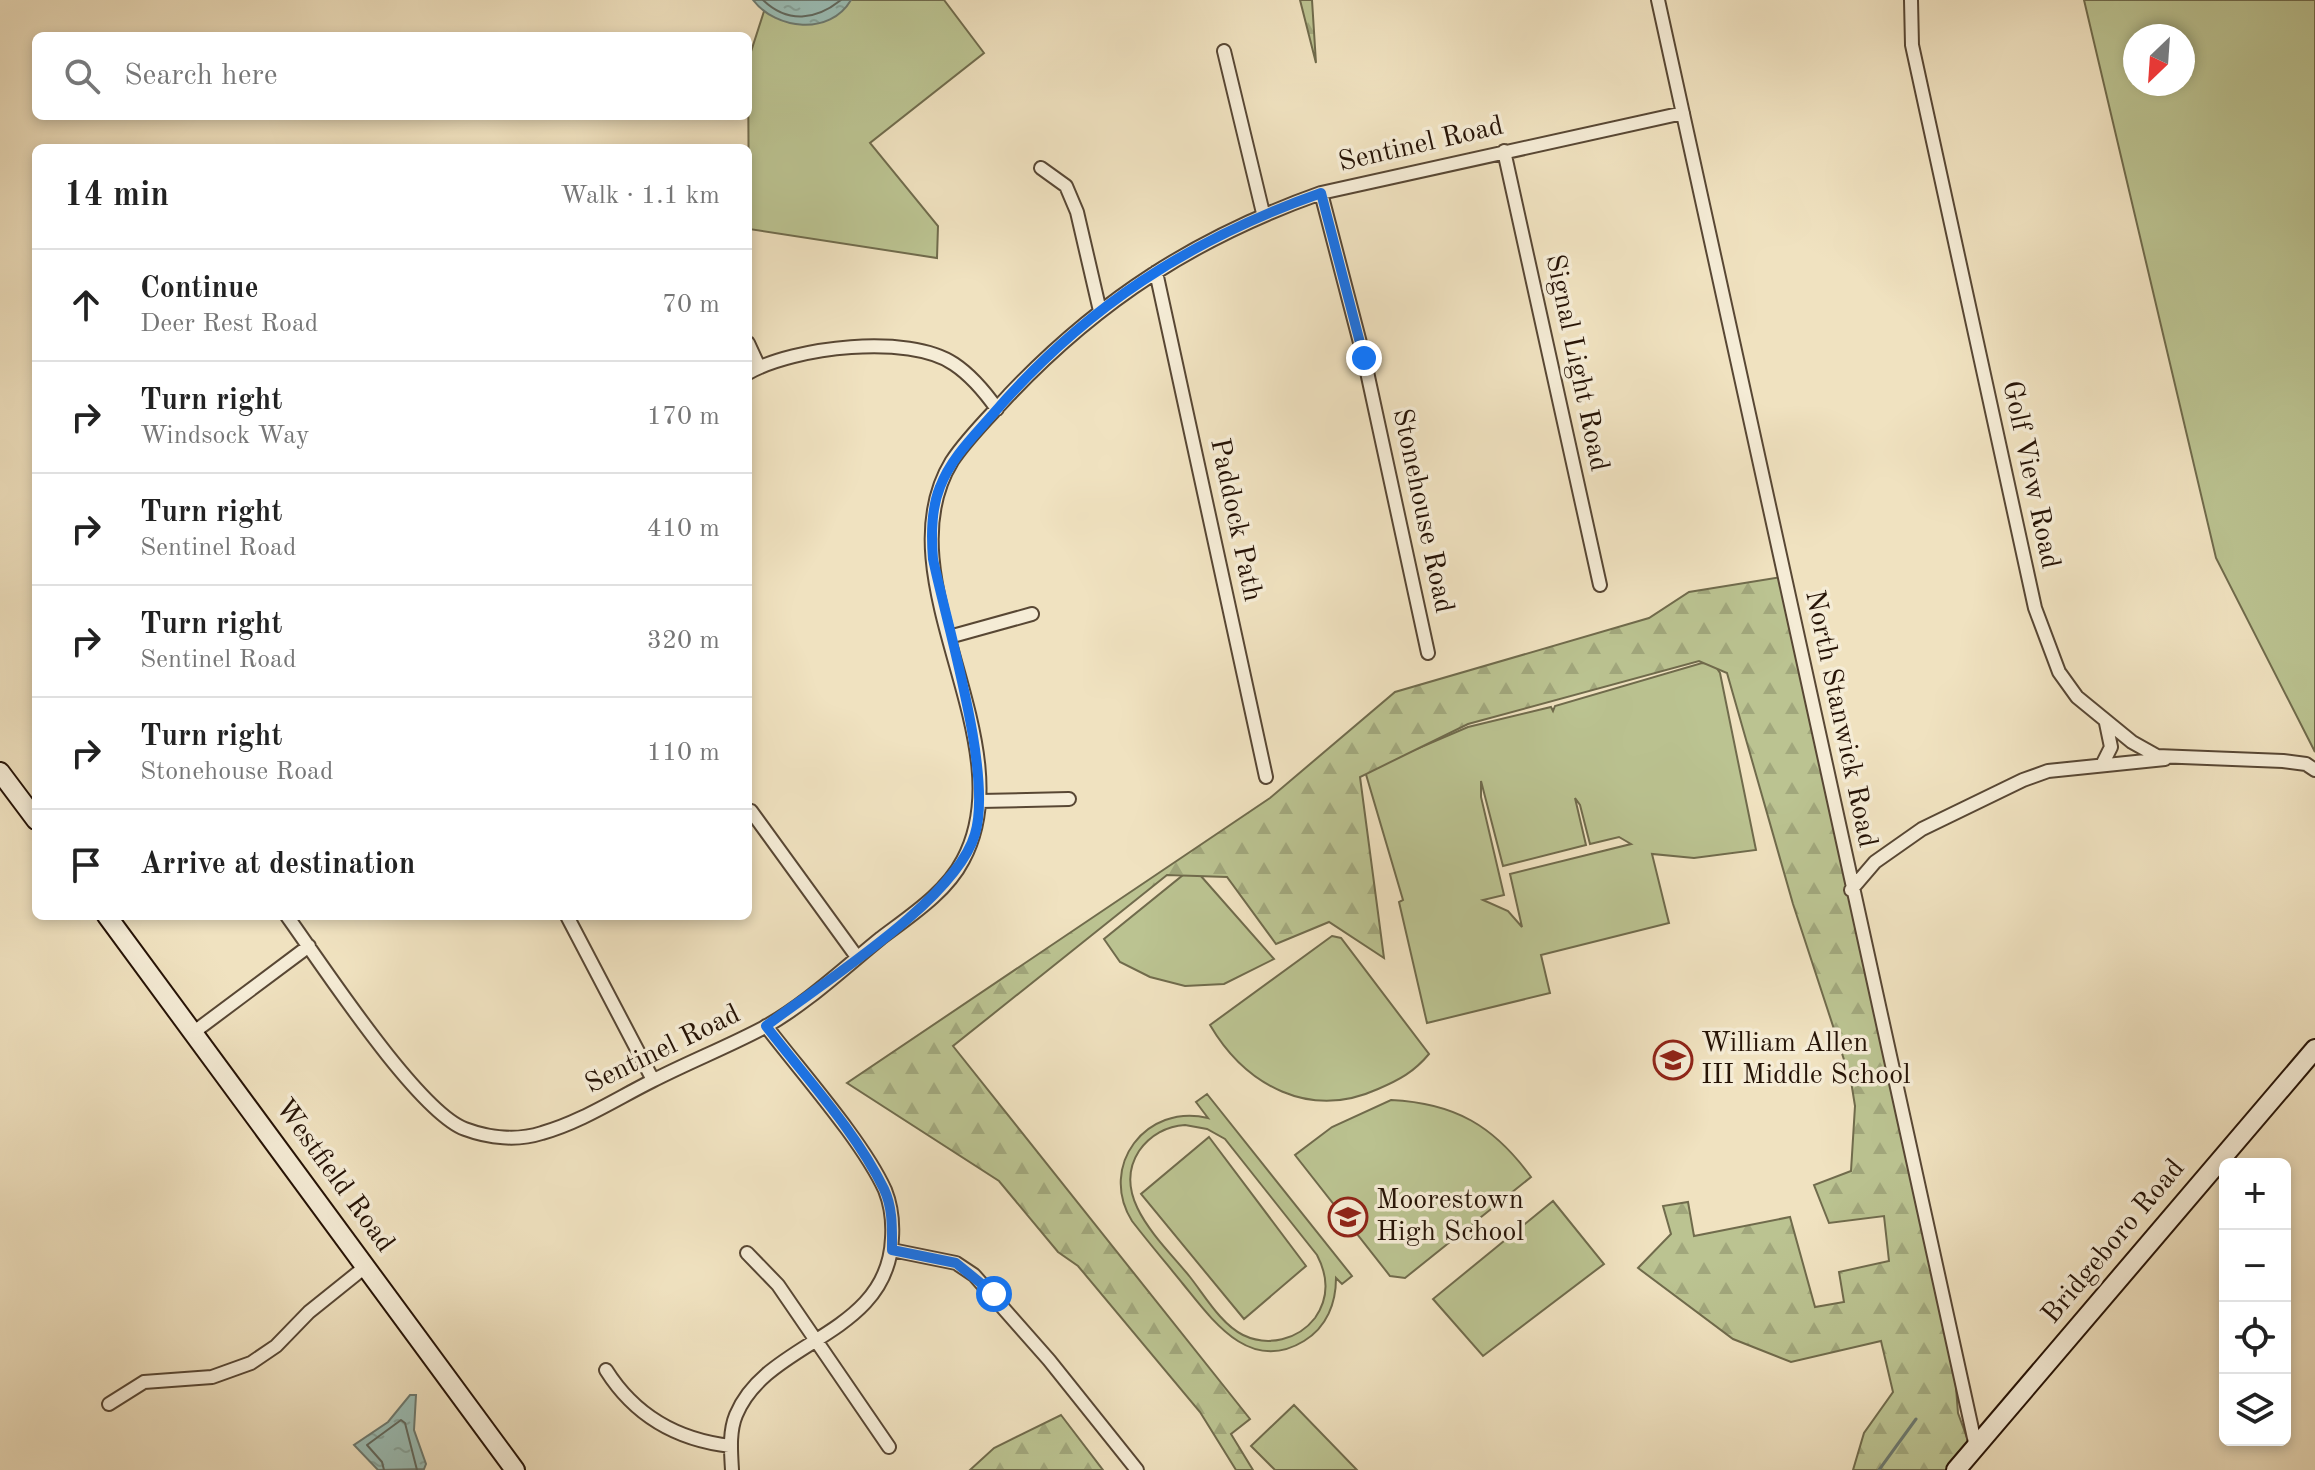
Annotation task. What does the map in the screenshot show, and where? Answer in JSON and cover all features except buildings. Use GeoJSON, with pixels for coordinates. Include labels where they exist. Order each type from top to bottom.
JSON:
{"type":"FeatureCollection","features":[{"type":"Feature","properties":{"kind":"street","name":"North Stanwick Road"},"geometry":{"type":"LineString","coordinates":[[1658,0],[1851,890],[1976,1447]]}},
{"type":"Feature","properties":{"kind":"street","name":"Golf View Road"},"geometry":{"type":"LineString","coordinates":[[1911,0],[1912,45],[2035,608],[2059,672],[2077,697],[2106,723],[2157,756],[2283,761],[2306,764],[2315,770]]}},
{"type":"Feature","properties":{"kind":"street"},"geometry":{"type":"LineString","coordinates":[[1224,51],[1263,213]]}},
{"type":"Feature","properties":{"kind":"street","name":"Sentinel Road"},"geometry":{"type":"LineString","coordinates":[[290,920],[422,1097],[461,1128],[491,1137],[540,1134],[591,1113],[766,1026],[857,957],[949,880],[975,834],[980,801],[974,743],[933,559],[935,503],[953,459],[1053,349],[1156,272],[1217,234],[1263,213],[1321,193],[1683,113]]}},
{"type":"Feature","properties":{"kind":"street","name":"Signal Light Road"},"geometry":{"type":"LineString","coordinates":[[1504,151],[1600,585]]}},
{"type":"Feature","properties":{"kind":"street"},"geometry":{"type":"LineString","coordinates":[[1041,168],[1066,186],[1077,212],[1100,311]]}},
{"type":"Feature","properties":{"kind":"street","name":"Stonehouse Road"},"geometry":{"type":"LineString","coordinates":[[1321,193],[1358,330],[1428,653]]}},
{"type":"Feature","properties":{"kind":"street","name":"Paddock Path"},"geometry":{"type":"LineString","coordinates":[[1156,272],[1266,777]]}},
{"type":"Feature","properties":{"kind":"street"},"geometry":{"type":"LineString","coordinates":[[754,370],[825,350],[904,350],[953,363],[981,386],[997,409]]}},
{"type":"Feature","properties":{"kind":"street"},"geometry":{"type":"LineString","coordinates":[[949,637],[1032,614]]}},
{"type":"Feature","properties":{"kind":"street"},"geometry":{"type":"LineString","coordinates":[[2102,765],[2111,747],[2106,723]]}},
{"type":"Feature","properties":{"kind":"street"},"geometry":{"type":"LineString","coordinates":[[1851,890],[1875,862],[1956,810],[2048,771],[2180,758]]}},
{"type":"Feature","properties":{"kind":"street"},"geometry":{"type":"LineString","coordinates":[[0,772],[32,815]]}},
{"type":"Feature","properties":{"kind":"street"},"geometry":{"type":"LineString","coordinates":[[980,801],[1069,799]]}},
{"type":"Feature","properties":{"kind":"street"},"geometry":{"type":"LineString","coordinates":[[752,812],[857,957]]}},
{"type":"Feature","properties":{"kind":"street","name":"Westfield Road"},"geometry":{"type":"LineString","coordinates":[[110,920],[515,1470]]}},
{"type":"Feature","properties":{"kind":"street"},"geometry":{"type":"LineString","coordinates":[[569,920],[653,1080]]}},
{"type":"Feature","properties":{"kind":"street"},"geometry":{"type":"LineString","coordinates":[[194,1032],[309,946]]}},
{"type":"Feature","properties":{"kind":"street"},"geometry":{"type":"LineString","coordinates":[[732,1470],[731,1446],[736,1416],[753,1389],[867,1302],[883,1278],[892,1250],[893,1220],[885,1190],[857,1146],[766,1026]]}},
{"type":"Feature","properties":{"kind":"street","name":"Bridgeboro Road"},"geometry":{"type":"LineString","coordinates":[[1956,1470],[2315,1049]]}},
{"type":"Feature","properties":{"kind":"street"},"geometry":{"type":"LineString","coordinates":[[892,1250],[956,1263],[974,1275],[1049,1360],[1137,1470]]}},
{"type":"Feature","properties":{"kind":"street"},"geometry":{"type":"LineString","coordinates":[[747,1253],[778,1285],[889,1447]]}},
{"type":"Feature","properties":{"kind":"street"},"geometry":{"type":"LineString","coordinates":[[109,1404],[144,1382],[212,1377],[251,1363],[276,1346],[309,1312],[365,1267]]}},
{"type":"Feature","properties":{"kind":"street"},"geometry":{"type":"LineString","coordinates":[[606,1370],[630,1403],[652,1421],[678,1435],[731,1446]]}},
{"type":"Feature","properties":{"kind":"green space"},"geometry":{"type":"Polygon","coordinates":[[[763,0],[944,0],[984,53],[870,143],[938,226],[937,258],[752,229],[752,144],[748,144],[748,120],[752,120],[752,49],[766,5],[763,0]]]}},
{"type":"Feature","properties":{"kind":"green space"},"geometry":{"type":"Polygon","coordinates":[[[1300,0],[1312,0],[1316,63],[1300,0]]]}},
{"type":"Feature","properties":{"kind":"green space"},"geometry":{"type":"Polygon","coordinates":[[[2084,0],[2315,0],[2315,752],[2216,558],[2084,0]]]}},
{"type":"Feature","properties":{"kind":"green space"},"geometry":{"type":"Polygon","coordinates":[[[1781,577],[1951,1323],[1958,1413],[1970,1446],[1949,1470],[1853,1470],[1864,1433],[1893,1392],[1881,1341],[1791,1362],[1733,1339],[1638,1268],[1671,1234],[1663,1206],[1688,1202],[1694,1236],[1790,1217],[1815,1307],[1844,1302],[1839,1272],[1889,1261],[1884,1216],[1829,1223],[1814,1185],[1851,1171],[1855,1106],[1851,1081],[1793,904],[1727,673],[1699,661],[1468,724],[1360,777],[1384,958],[1329,922],[1276,944],[1227,877],[1167,875],[953,1046],[1250,1419],[1231,1434],[1253,1470],[1236,1470],[1200,1412],[1078,1266],[1058,1252],[999,1181],[847,1083],[1270,798],[1395,692],[1649,618],[1689,592],[1781,577]]]}},
{"type":"Feature","properties":{"kind":"green space"},"geometry":{"type":"Polygon","coordinates":[[[1702,663],[1714,664],[1720,673],[1756,850],[1694,858],[1652,854],[1669,923],[1541,955],[1550,993],[1427,1023],[1399,902],[1403,900],[1365,771],[1468,727],[1551,707],[1553,711],[1555,706],[1702,663]],[[1481,781],[1481,797],[1504,895],[1483,900],[1508,911],[1522,927],[1510,874],[1631,844],[1619,837],[1590,844],[1580,805],[1575,798],[1586,845],[1503,866],[1481,781]]]}},
{"type":"Feature","properties":{"kind":"green space"},"geometry":{"type":"Polygon","coordinates":[[[1193,867],[1274,959],[1224,984],[1185,986],[1150,977],[1120,962],[1104,939],[1193,867]]]}},
{"type":"Feature","properties":{"kind":"green space"},"geometry":{"type":"Polygon","coordinates":[[[1332,936],[1341,938],[1429,1054],[1406,1075],[1378,1089],[1353,1098],[1328,1101],[1282,1092],[1261,1080],[1225,1047],[1210,1025],[1332,936]]]}},
{"type":"Feature","properties":{"kind":"green space"},"geometry":{"type":"Polygon","coordinates":[[[1207,1094],[1352,1276],[1342,1284],[1336,1278],[1332,1305],[1319,1329],[1285,1350],[1267,1351],[1250,1347],[1220,1327],[1132,1221],[1123,1200],[1121,1180],[1125,1160],[1134,1143],[1148,1129],[1165,1120],[1186,1116],[1208,1118],[1196,1102],[1207,1094]],[[1178,1126],[1165,1129],[1148,1140],[1131,1168],[1135,1202],[1154,1234],[1228,1324],[1253,1339],[1272,1341],[1291,1336],[1308,1326],[1323,1303],[1325,1279],[1321,1263],[1225,1139],[1207,1129],[1178,1126]]]}},
{"type":"Feature","properties":{"kind":"green space"},"geometry":{"type":"Polygon","coordinates":[[[1391,1100],[1435,1106],[1471,1120],[1503,1144],[1531,1177],[1405,1278],[1390,1276],[1295,1155],[1332,1127],[1391,1100]]]}},
{"type":"Feature","properties":{"kind":"green space"},"geometry":{"type":"Polygon","coordinates":[[[1209,1137],[1306,1266],[1244,1319],[1141,1194],[1209,1137]]]}},
{"type":"Feature","properties":{"kind":"green space"},"geometry":{"type":"Polygon","coordinates":[[[1553,1201],[1604,1264],[1483,1356],[1433,1299],[1553,1201]]]}},
{"type":"Feature","properties":{"kind":"green space"},"geometry":{"type":"Polygon","coordinates":[[[1294,1405],[1357,1470],[1275,1470],[1251,1446],[1294,1405]]]}},
{"type":"Feature","properties":{"kind":"green space"},"geometry":{"type":"Polygon","coordinates":[[[1061,1415],[1103,1470],[970,1470],[994,1448],[1061,1415]]]}},
{"type":"Feature","properties":{"kind":"water"},"geometry":{"type":"Polygon","coordinates":[[[753,0],[851,0],[842,12],[830,19],[803,25],[775,18],[753,0]]]}},
{"type":"Feature","properties":{"kind":"water"},"geometry":{"type":"Polygon","coordinates":[[[410,1395],[416,1395],[414,1430],[426,1464],[424,1469],[378,1470],[354,1445],[388,1422],[410,1395]]]}},
{"type":"Feature","properties":{"kind":"waterway"},"geometry":{"type":"LineString","coordinates":[[1879,1470],[1916,1419]]}},
{"type":"Feature","properties":{"kind":"place","name":"William Allen III Middle School"},"geometry":{"type":"Point","coordinates":[1673,1060]}},
{"type":"Feature","properties":{"kind":"place","name":"Moorestown High School"},"geometry":{"type":"Point","coordinates":[1348,1217]}},
{"type":"Feature","properties":{"kind":"route"},"geometry":{"type":"LineString","coordinates":[[994,1294],[956,1263],[892,1250],[893,1220],[885,1190],[857,1146],[766,1026],[919,909],[961,865],[975,834],[980,783],[974,743],[933,559],[931,539],[940,486],[953,459],[997,409],[1053,349],[1100,311],[1217,234],[1263,213],[1321,193],[1364,358]]}}]}
